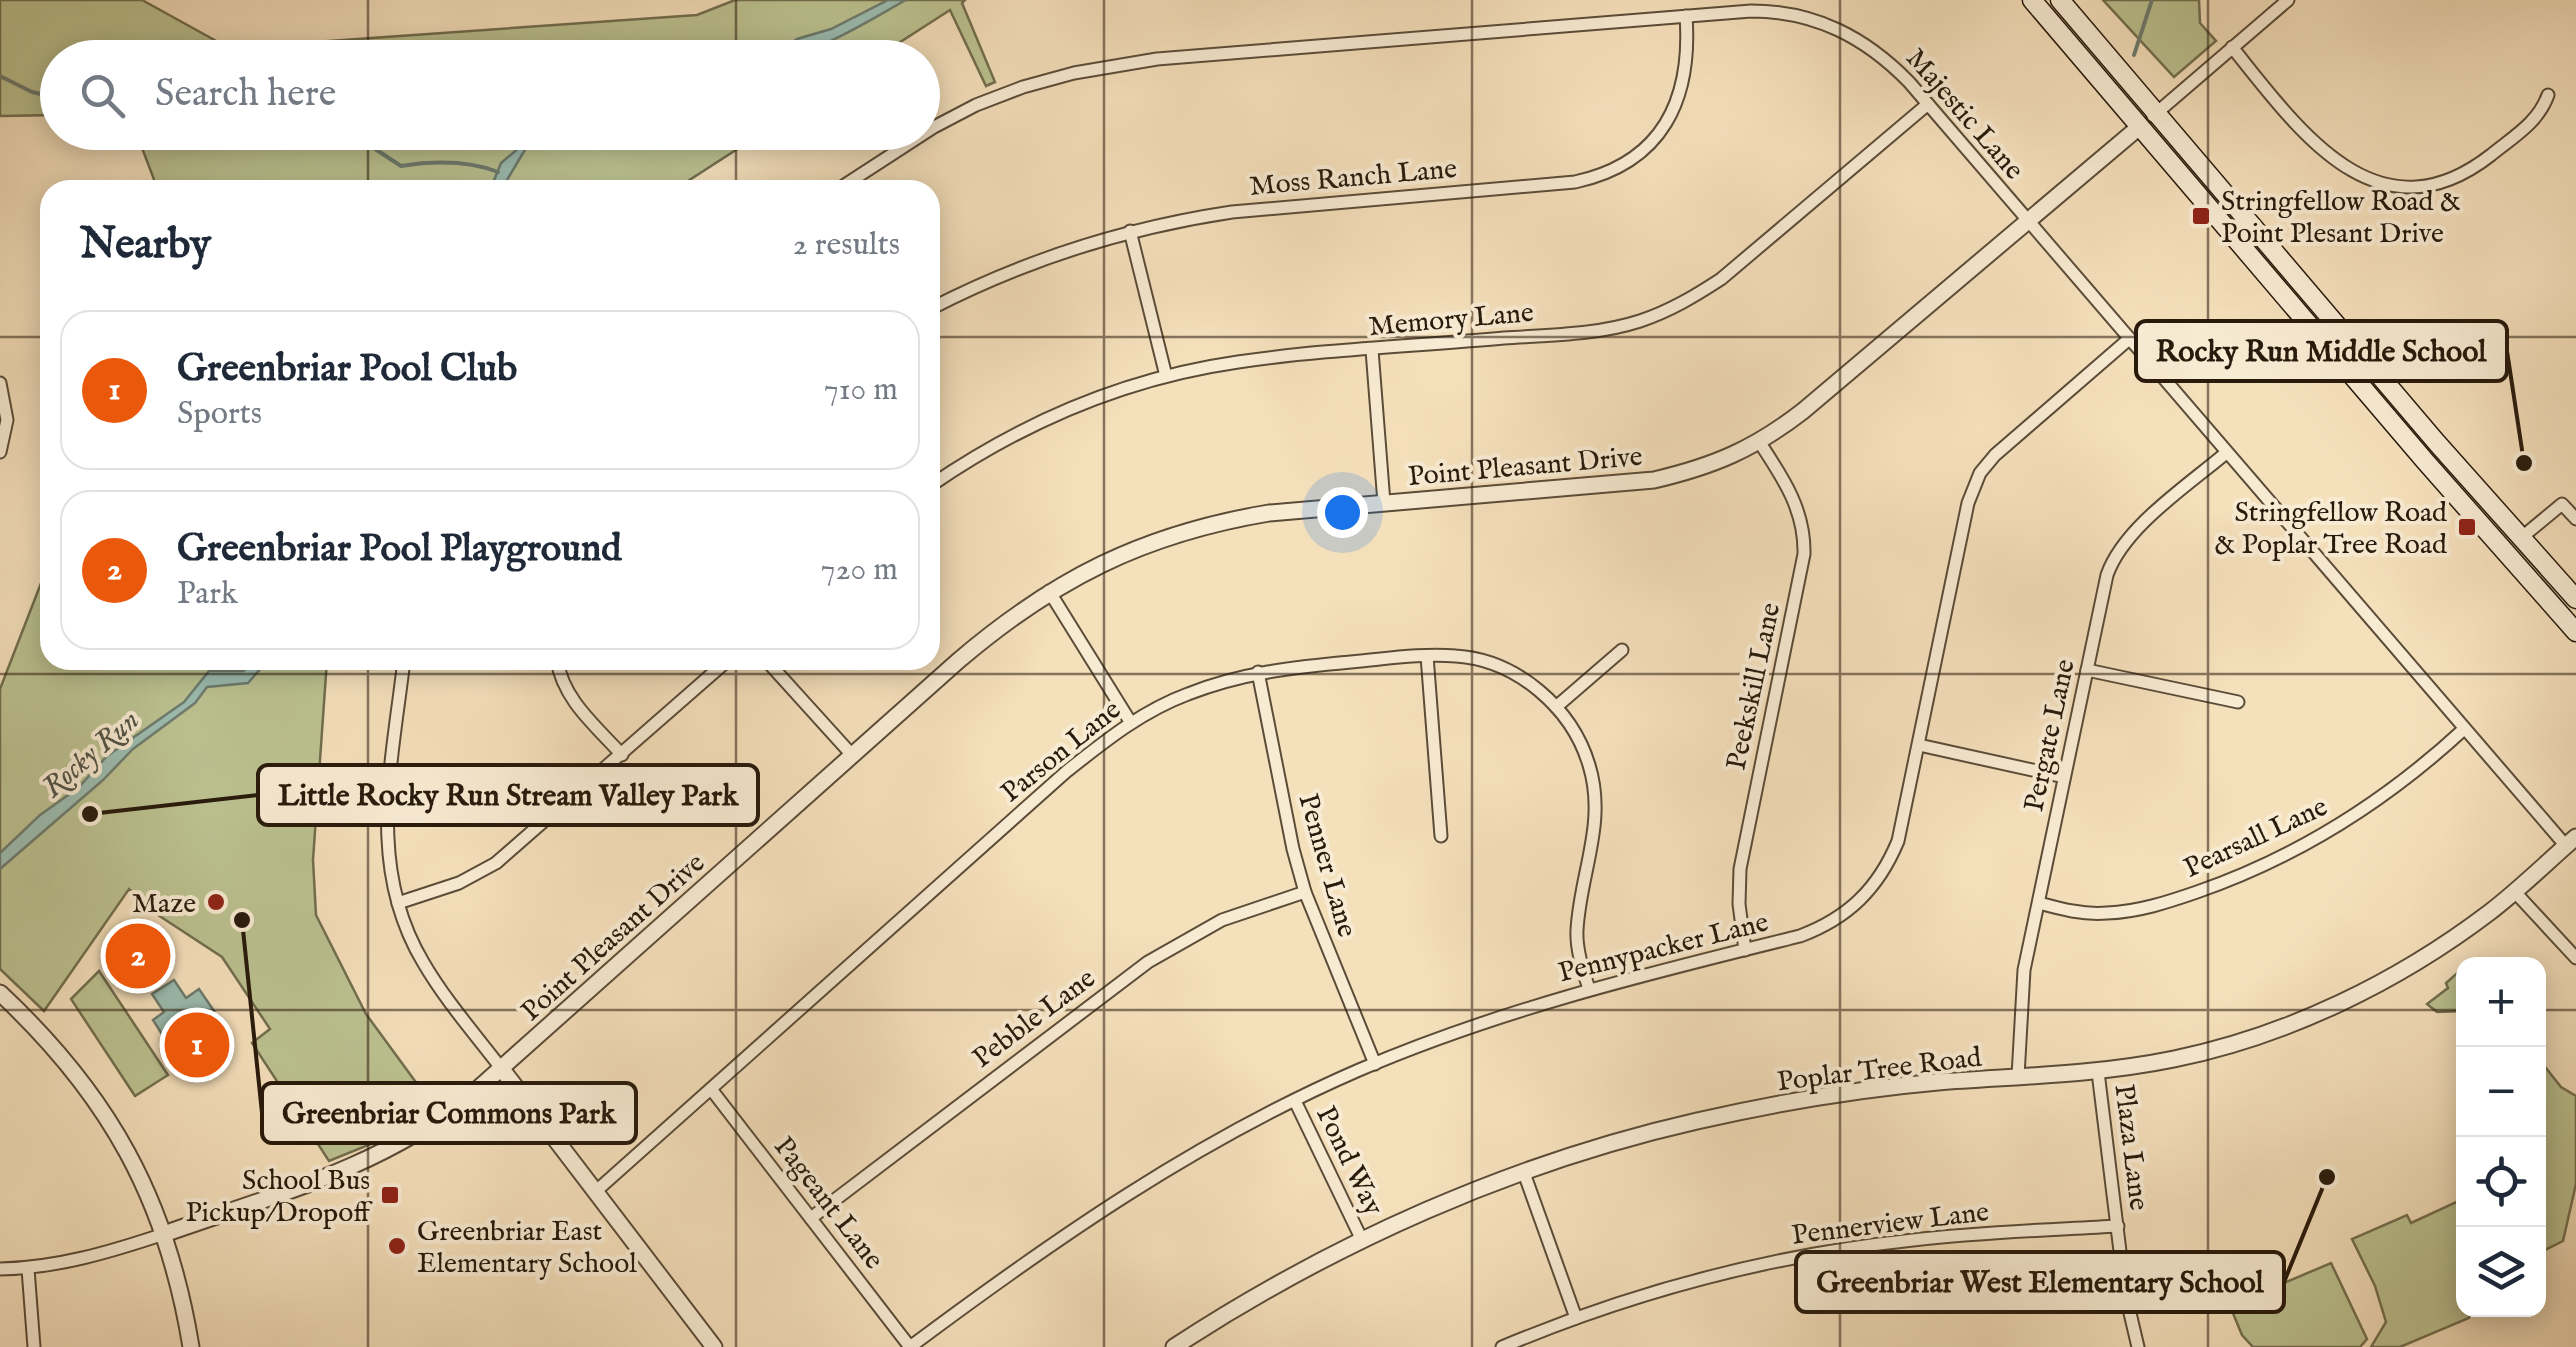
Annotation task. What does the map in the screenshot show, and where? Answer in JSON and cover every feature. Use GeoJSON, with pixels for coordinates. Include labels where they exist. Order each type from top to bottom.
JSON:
{"type":"FeatureCollection","features":[{"type":"Feature","properties":{"kind":"main road"},"geometry":{"type":"LineString","coordinates":[[2032,0],[2138,128],[2576,632]]}},
{"type":"Feature","properties":{"kind":"main road"},"geometry":{"type":"LineString","coordinates":[[2060,0],[2576,599]]}},
{"type":"Feature","properties":{"kind":"street","name":"Point Pleasant Drive"},"geometry":{"type":"LineString","coordinates":[[0,1269],[28,1269],[89,1258],[164,1234],[376,1157],[432,1126],[997,628],[1049,591],[1117,555],[1194,528],[1269,513],[1654,480],[1715,464],[1760,442],[1803,411],[2288,0]]}},
{"type":"Feature","properties":{"kind":"street","name":"Majestic Lane"},"geometry":{"type":"LineString","coordinates":[[940,124],[1022,87],[1074,73],[1157,59],[1768,11],[1824,22],[1879,53],[1910,82],[2464,729],[2571,842]]}},
{"type":"Feature","properties":{"kind":"street","name":"Moss Ranch Lane"},"geometry":{"type":"LineString","coordinates":[[940,304],[1029,263],[1130,231],[1232,212],[1575,182],[1602,174],[1644,148],[1678,101],[1688,62],[1686,16]]}},
{"type":"Feature","properties":{"kind":"street"},"geometry":{"type":"LineString","coordinates":[[2232,47],[2326,155],[2356,174],[2390,185],[2432,184],[2472,169],[2533,122],[2548,95]]}},
{"type":"Feature","properties":{"kind":"street","name":"Memory Lane"},"geometry":{"type":"LineString","coordinates":[[940,480],[1012,435],[1065,410],[1166,376],[1241,362],[1593,331],[1637,322],[1675,307],[1721,279],[1928,104]]}},
{"type":"Feature","properties":{"kind":"street","name":"Majestic Lane"},"geometry":{"type":"LineString","coordinates":[[852,180],[898,150]]}},
{"type":"Feature","properties":{"kind":"street"},"geometry":{"type":"LineString","coordinates":[[1130,231],[1166,376]]}},
{"type":"Feature","properties":{"kind":"street","name":"Pennypacker Lane"},"geometry":{"type":"LineString","coordinates":[[910,1347],[1108,1204],[1294,1101],[1476,1024],[1589,989],[1824,927],[1866,896],[1889,863],[1898,841],[1974,486],[1995,455],[2129,339]]}},
{"type":"Feature","properties":{"kind":"street"},"geometry":{"type":"LineString","coordinates":[[1372,350],[1384,503]]}},
{"type":"Feature","properties":{"kind":"street"},"geometry":{"type":"LineString","coordinates":[[0,383],[7,420],[0,452]]}},
{"type":"Feature","properties":{"kind":"street","name":"Peekskill Lane"},"geometry":{"type":"LineString","coordinates":[[1746,950],[1738,904],[1740,869],[1804,554],[1799,512],[1760,442]]}},
{"type":"Feature","properties":{"kind":"street","name":"Pergate Lane"},"geometry":{"type":"LineString","coordinates":[[2018,1076],[2020,996],[2106,575],[2116,553],[2131,535],[2226,454]]}},
{"type":"Feature","properties":{"kind":"street"},"geometry":{"type":"LineString","coordinates":[[2521,538],[2562,504],[2576,519]]}},
{"type":"Feature","properties":{"kind":"street"},"geometry":{"type":"LineString","coordinates":[[1049,591],[1131,722]]}},
{"type":"Feature","properties":{"kind":"street"},"geometry":{"type":"LineString","coordinates":[[1556,706],[1622,650]]}},
{"type":"Feature","properties":{"kind":"street"},"geometry":{"type":"LineString","coordinates":[[1427,656],[1441,836]]}},
{"type":"Feature","properties":{"kind":"street","name":"Parson Lane"},"geometry":{"type":"LineString","coordinates":[[595,1192],[1067,771],[1131,722],[1186,694],[1258,672],[1458,656],[1497,666],[1530,684],[1556,706],[1584,752],[1595,790],[1595,835],[1577,928],[1578,950],[1589,989]]}},
{"type":"Feature","properties":{"kind":"street"},"geometry":{"type":"LineString","coordinates":[[403,670],[386,819],[388,856],[398,902],[424,966],[714,1347]]}},
{"type":"Feature","properties":{"kind":"street"},"geometry":{"type":"LineString","coordinates":[[559,670],[574,703],[622,755]]}},
{"type":"Feature","properties":{"kind":"street"},"geometry":{"type":"LineString","coordinates":[[398,902],[459,883],[496,863],[717,670]]}},
{"type":"Feature","properties":{"kind":"street"},"geometry":{"type":"LineString","coordinates":[[775,670],[852,755]]}},
{"type":"Feature","properties":{"kind":"street"},"geometry":{"type":"LineString","coordinates":[[2088,670],[2238,702]]}},
{"type":"Feature","properties":{"kind":"street","name":"Penner Lane"},"geometry":{"type":"LineString","coordinates":[[1258,672],[1305,892],[1375,1064]]}},
{"type":"Feature","properties":{"kind":"street","name":"Pearsall Lane"},"geometry":{"type":"LineString","coordinates":[[2039,903],[2085,913],[2122,912],[2176,899],[2244,874],[2306,845],[2358,814],[2406,780],[2464,729]]}},
{"type":"Feature","properties":{"kind":"street"},"geometry":{"type":"LineString","coordinates":[[1919,746],[2064,777]]}},
{"type":"Feature","properties":{"kind":"street","name":"Poplar Tree Road"},"geometry":{"type":"LineString","coordinates":[[1174,1347],[1254,1298],[1362,1240],[1524,1172],[1637,1136],[1777,1105],[1878,1089],[2098,1072],[2216,1049],[2321,1012],[2428,955],[2493,910],[2571,842]]}},
{"type":"Feature","properties":{"kind":"street"},"geometry":{"type":"LineString","coordinates":[[2514,890],[2576,958]]}},
{"type":"Feature","properties":{"kind":"street","name":"Pebble Lane"},"geometry":{"type":"LineString","coordinates":[[811,1218],[1148,962],[1222,920],[1305,892]]}},
{"type":"Feature","properties":{"kind":"street"},"geometry":{"type":"LineString","coordinates":[[0,993],[64,1060],[113,1125],[144,1182],[164,1234],[190,1347]]}},
{"type":"Feature","properties":{"kind":"street","name":"Plaza Lane"},"geometry":{"type":"LineString","coordinates":[[2098,1072],[2124,1292],[2138,1347]]}},
{"type":"Feature","properties":{"kind":"street","name":"Pageant Lane"},"geometry":{"type":"LineString","coordinates":[[711,1088],[910,1347]]}},
{"type":"Feature","properties":{"kind":"street","name":"Pond Way"},"geometry":{"type":"LineString","coordinates":[[1294,1101],[1362,1240]]}},
{"type":"Feature","properties":{"kind":"street"},"geometry":{"type":"LineString","coordinates":[[1524,1172],[1576,1318]]}},
{"type":"Feature","properties":{"kind":"street","name":"Pennerview Lane"},"geometry":{"type":"LineString","coordinates":[[1502,1347],[1576,1318],[1700,1280],[1834,1251],[1958,1235],[2118,1226]]}},
{"type":"Feature","properties":{"kind":"street"},"geometry":{"type":"LineString","coordinates":[[28,1269],[34,1347]]}},
{"type":"Feature","properties":{"kind":"green space"},"geometry":{"type":"Polygon","coordinates":[[[0,0],[142,0],[214,40],[40,40],[40,115],[0,116],[0,0]]]}},
{"type":"Feature","properties":{"kind":"green space"},"geometry":{"type":"Polygon","coordinates":[[[735,0],[965,0],[962,3],[995,82],[986,86],[950,10],[903,40],[342,40],[697,15],[735,0]]]}},
{"type":"Feature","properties":{"kind":"green space"},"geometry":{"type":"Polygon","coordinates":[[[2103,0],[2199,0],[2200,23],[2216,41],[2174,77],[2103,0]]]}},
{"type":"Feature","properties":{"kind":"green space"},"geometry":{"type":"Polygon","coordinates":[[[143,150],[736,150],[689,180],[154,180],[143,150]]]}},
{"type":"Feature","properties":{"kind":"green space"},"geometry":{"type":"Polygon","coordinates":[[[40,586],[40,670],[326,670],[313,860],[316,915],[366,1014],[434,1107],[376,1142],[329,1161],[252,1043],[270,1029],[222,957],[158,915],[129,889],[44,1011],[0,969],[0,689],[40,586]]]}},
{"type":"Feature","properties":{"kind":"green space"},"geometry":{"type":"Polygon","coordinates":[[[155,931],[167,950],[135,972],[122,953],[155,931]]]}},
{"type":"Feature","properties":{"kind":"green space"},"geometry":{"type":"Polygon","coordinates":[[[99,971],[168,1075],[135,1096],[71,999],[99,971]]]}},
{"type":"Feature","properties":{"kind":"green space"},"geometry":{"type":"Polygon","coordinates":[[[2456,974],[2456,1011],[2437,1012],[2427,1004],[2448,988],[2446,983],[2456,974]]]}},
{"type":"Feature","properties":{"kind":"green space"},"geometry":{"type":"Polygon","coordinates":[[[2546,1068],[2561,1087],[2576,1096],[2576,1184],[2563,1241],[2546,1250],[2546,1068]]]}},
{"type":"Feature","properties":{"kind":"green space"},"geometry":{"type":"Polygon","coordinates":[[[2456,1202],[2456,1317],[2469,1318],[2400,1347],[2371,1347],[2386,1322],[2375,1286],[2352,1239],[2407,1215],[2411,1223],[2456,1202]]]}},
{"type":"Feature","properties":{"kind":"green space"},"geometry":{"type":"Polygon","coordinates":[[[2331,1263],[2367,1339],[2360,1347],[2253,1347],[2242,1335],[2230,1306],[2331,1263]]]}},
{"type":"Feature","properties":{"kind":"water"},"geometry":{"type":"Polygon","coordinates":[[[888,0],[906,0],[832,40],[796,40],[831,29],[888,0]]]}},
{"type":"Feature","properties":{"kind":"water"},"geometry":{"type":"Polygon","coordinates":[[[516,150],[525,150],[507,180],[494,180],[501,163],[516,150]]]}},
{"type":"Feature","properties":{"kind":"water","name":"Rocky Run"},"geometry":{"type":"Polygon","coordinates":[[[259,670],[248,683],[207,687],[195,703],[133,749],[0,869],[0,853],[40,815],[78,788],[107,756],[184,702],[209,671],[259,670]]]}},
{"type":"Feature","properties":{"kind":"water"},"geometry":{"type":"Polygon","coordinates":[[[174,980],[186,998],[199,989],[214,1011],[167,1042],[153,1020],[164,1012],[152,994],[174,980]]]}},
{"type":"Feature","properties":{"kind":"waterway"},"geometry":{"type":"LineString","coordinates":[[2134,55],[2152,0]]}},
{"type":"Feature","properties":{"kind":"waterway"},"geometry":{"type":"LineString","coordinates":[[0,76],[40,94]]}},
{"type":"Feature","properties":{"kind":"waterway"},"geometry":{"type":"LineString","coordinates":[[377,150],[401,166],[450,163],[498,172]]}},
{"type":"Feature","properties":{"kind":"place","name":"Stringfellow Road & Point Plesant Drive"},"geometry":{"type":"Point","coordinates":[2201,216]}},
{"type":"Feature","properties":{"kind":"place","name":"Rocky Run Middle School"},"geometry":{"type":"Point","coordinates":[2524,463]}},
{"type":"Feature","properties":{"kind":"place","name":"Stringfellow Road & Poplar Tree Road"},"geometry":{"type":"Point","coordinates":[2467,527]}},
{"type":"Feature","properties":{"kind":"place","name":"Little Rocky Run Stream Valley Park"},"geometry":{"type":"Point","coordinates":[90,814]}},
{"type":"Feature","properties":{"kind":"place","name":"Maze"},"geometry":{"type":"Point","coordinates":[216,902]}},
{"type":"Feature","properties":{"kind":"place","name":"Greenbriar Commons Park"},"geometry":{"type":"Point","coordinates":[242,920]}},
{"type":"Feature","properties":{"kind":"place","name":"Greenbriar Pool Playground"},"geometry":{"type":"Point","coordinates":[138,956]}},
{"type":"Feature","properties":{"kind":"place","name":"Greenbriar Pool Club"},"geometry":{"type":"Point","coordinates":[197,1045]}},
{"type":"Feature","properties":{"kind":"place","name":"Greenbriar West Elementary School"},"geometry":{"type":"Point","coordinates":[2327,1177]}},
{"type":"Feature","properties":{"kind":"place","name":"School Bus Pickup/Dropoff"},"geometry":{"type":"Point","coordinates":[390,1195]}},
{"type":"Feature","properties":{"kind":"place","name":"Greenbriar East Elementary School"},"geometry":{"type":"Point","coordinates":[397,1246]}}]}
